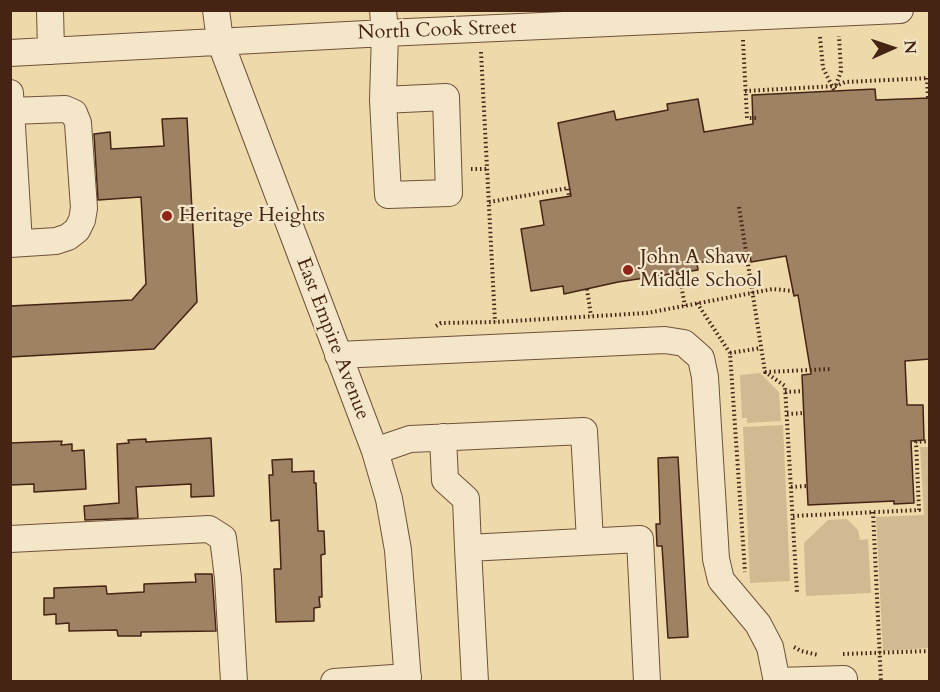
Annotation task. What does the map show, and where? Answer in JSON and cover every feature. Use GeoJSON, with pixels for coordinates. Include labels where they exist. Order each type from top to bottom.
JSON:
{"type":"FeatureCollection","features":[{"type":"Feature","properties":{"kind":"street"},"geometry":{"type":"LineString","coordinates":[[50,10],[51,51]]}},
{"type":"Feature","properties":{"kind":"street","name":"East Empire Avenue"},"geometry":{"type":"LineString","coordinates":[[216,10],[219,41],[375,451],[389,499],[398,550],[408,679]]}},
{"type":"Feature","properties":{"kind":"street","name":"North Cook Street"},"geometry":{"type":"LineString","coordinates":[[10,53],[219,41],[384,22],[829,24],[900,10]]}},
{"type":"Feature","properties":{"kind":"street"},"geometry":{"type":"LineString","coordinates":[[383,100],[384,22]]}},
{"type":"Feature","properties":{"kind":"street"},"geometry":{"type":"LineString","coordinates":[[11,105],[65,109],[74,113],[78,123],[84,208],[82,220],[77,230],[68,237],[56,241],[15,243],[11,105]]}},
{"type":"Feature","properties":{"kind":"street"},"geometry":{"type":"LineString","coordinates":[[338,355],[665,340],[684,343],[701,358],[705,377],[716,559],[721,580],[758,624],[770,647],[777,681],[844,679],[844,681]]}},
{"type":"Feature","properties":{"kind":"street"},"geometry":{"type":"LineString","coordinates":[[375,451],[410,439],[584,431],[590,542]]}},
{"type":"Feature","properties":{"kind":"street"},"geometry":{"type":"LineString","coordinates":[[443,437],[445,480],[466,499],[476,681]]}},
{"type":"Feature","properties":{"kind":"street"},"geometry":{"type":"LineString","coordinates":[[10,539],[209,529],[223,538],[228,578],[234,681]]}},
{"type":"Feature","properties":{"kind":"street"},"geometry":{"type":"LineString","coordinates":[[468,548],[640,539],[647,681]]}},
{"type":"Feature","properties":{"kind":"street"},"geometry":{"type":"LineString","coordinates":[[334,681],[408,679]]}},
{"type":"Feature","properties":{"kind":"path"},"geometry":{"type":"LineString","coordinates":[[829,24],[841,71],[833,86]]}},
{"type":"Feature","properties":{"kind":"path"},"geometry":{"type":"LineString","coordinates":[[829,24],[823,68],[833,86]]}},
{"type":"Feature","properties":{"kind":"path"},"geometry":{"type":"LineString","coordinates":[[743,40],[747,118],[758,118]]}},
{"type":"Feature","properties":{"kind":"path"},"geometry":{"type":"LineString","coordinates":[[481,52],[495,322]]}},
{"type":"Feature","properties":{"kind":"path"},"geometry":{"type":"LineString","coordinates":[[745,91],[833,86],[845,82],[928,78],[928,98]]}},
{"type":"Feature","properties":{"kind":"path"},"geometry":{"type":"LineString","coordinates":[[489,202],[568,188],[569,197]]}},
{"type":"Feature","properties":{"kind":"path"},"geometry":{"type":"LineString","coordinates":[[739,207],[765,372],[785,386],[797,593]]}},
{"type":"Feature","properties":{"kind":"path"},"geometry":{"type":"LineString","coordinates":[[679,274],[685,306]]}},
{"type":"Feature","properties":{"kind":"path"},"geometry":{"type":"LineString","coordinates":[[430,328],[441,323],[647,313],[773,289],[793,291]]}},
{"type":"Feature","properties":{"kind":"path"},"geometry":{"type":"LineString","coordinates":[[587,290],[591,316]]}},
{"type":"Feature","properties":{"kind":"path"},"geometry":{"type":"LineString","coordinates":[[697,303],[730,353],[746,580]]}},
{"type":"Feature","properties":{"kind":"path"},"geometry":{"type":"LineString","coordinates":[[730,353],[761,348]]}},
{"type":"Feature","properties":{"kind":"path"},"geometry":{"type":"LineString","coordinates":[[765,372],[832,369]]}},
{"type":"Feature","properties":{"kind":"path"},"geometry":{"type":"LineString","coordinates":[[785,392],[803,392]]}},
{"type":"Feature","properties":{"kind":"path"},"geometry":{"type":"LineString","coordinates":[[786,414],[804,413]]}},
{"type":"Feature","properties":{"kind":"path"},"geometry":{"type":"LineString","coordinates":[[793,516],[919,510],[916,442],[930,441]]}},
{"type":"Feature","properties":{"kind":"path"},"geometry":{"type":"LineString","coordinates":[[791,487],[807,486]]}},
{"type":"Feature","properties":{"kind":"path"},"geometry":{"type":"LineString","coordinates":[[873,512],[881,681]]}},
{"type":"Feature","properties":{"kind":"path"},"geometry":{"type":"LineString","coordinates":[[792,645],[801,651],[820,655]]}},
{"type":"Feature","properties":{"kind":"path"},"geometry":{"type":"LineString","coordinates":[[832,655],[930,651]]}},
{"type":"Feature","properties":{"kind":"shaded area"},"geometry":{"type":"Polygon","coordinates":[[[760,373],[779,392],[781,421],[747,423],[747,418],[742,418],[740,375],[760,373]]]}},
{"type":"Feature","properties":{"kind":"shaded area"},"geometry":{"type":"Polygon","coordinates":[[[783,425],[790,581],[750,583],[743,427],[783,425]]]}},
{"type":"Feature","properties":{"kind":"shaded area"},"geometry":{"type":"Polygon","coordinates":[[[920,447],[929,447],[929,648],[883,651],[876,517],[924,515],[920,447]]]}},
{"type":"Feature","properties":{"kind":"shaded area"},"geometry":{"type":"Polygon","coordinates":[[[847,519],[858,530],[860,540],[868,539],[871,593],[806,596],[804,543],[828,520],[847,519]]]}},
{"type":"Feature","properties":{"kind":"building"},"geometry":{"type":"Polygon","coordinates":[[[875,89],[876,100],[930,98],[930,359],[905,361],[907,405],[923,405],[924,440],[911,441],[914,503],[894,504],[894,501],[808,505],[802,375],[811,374],[798,295],[794,296],[786,256],[751,262],[750,254],[697,263],[698,270],[618,282],[564,294],[563,286],[531,291],[521,229],[544,225],[540,201],[571,196],[558,123],[614,111],[616,120],[668,110],[667,104],[698,99],[704,132],[753,124],[752,95],[875,89]]]}},
{"type":"Feature","properties":{"kind":"building","name":"Heritage Heights"},"geometry":{"type":"Polygon","coordinates":[[[187,118],[197,302],[154,349],[10,357],[10,306],[132,300],[146,284],[141,197],[98,200],[94,134],[110,132],[111,149],[164,146],[162,119],[187,118]]]}},
{"type":"Feature","properties":{"kind":"building"},"geometry":{"type":"Polygon","coordinates":[[[211,438],[214,496],[191,497],[191,484],[136,487],[138,518],[85,520],[84,506],[119,503],[117,444],[129,443],[128,440],[146,439],[146,442],[211,438]]]}},
{"type":"Feature","properties":{"kind":"building"},"geometry":{"type":"Polygon","coordinates":[[[62,441],[61,445],[72,444],[72,451],[84,450],[86,489],[34,492],[34,484],[10,485],[10,443],[62,441]]]}},
{"type":"Feature","properties":{"kind":"building"},"geometry":{"type":"Polygon","coordinates":[[[678,457],[688,637],[668,638],[662,546],[657,546],[656,524],[660,524],[658,458],[678,457]]]}},
{"type":"Feature","properties":{"kind":"building"},"geometry":{"type":"Polygon","coordinates":[[[292,459],[292,472],[314,471],[318,531],[324,531],[325,554],[321,555],[322,597],[319,597],[320,607],[314,608],[314,621],[276,622],[274,569],[281,569],[279,520],[271,521],[269,475],[273,475],[272,460],[292,459]]]}},
{"type":"Feature","properties":{"kind":"building"},"geometry":{"type":"Polygon","coordinates":[[[195,574],[212,574],[216,631],[141,632],[141,636],[118,636],[117,630],[69,631],[69,623],[56,624],[56,614],[44,615],[44,598],[54,598],[54,588],[106,586],[107,594],[144,592],[144,584],[196,582],[195,574]]]}},
{"type":"Feature","properties":{"kind":"place","name":"Heritage Heights"},"geometry":{"type":"Point","coordinates":[167,216]}},
{"type":"Feature","properties":{"kind":"place","name":"John A Shaw Middle School"},"geometry":{"type":"Point","coordinates":[628,270]}}]}
